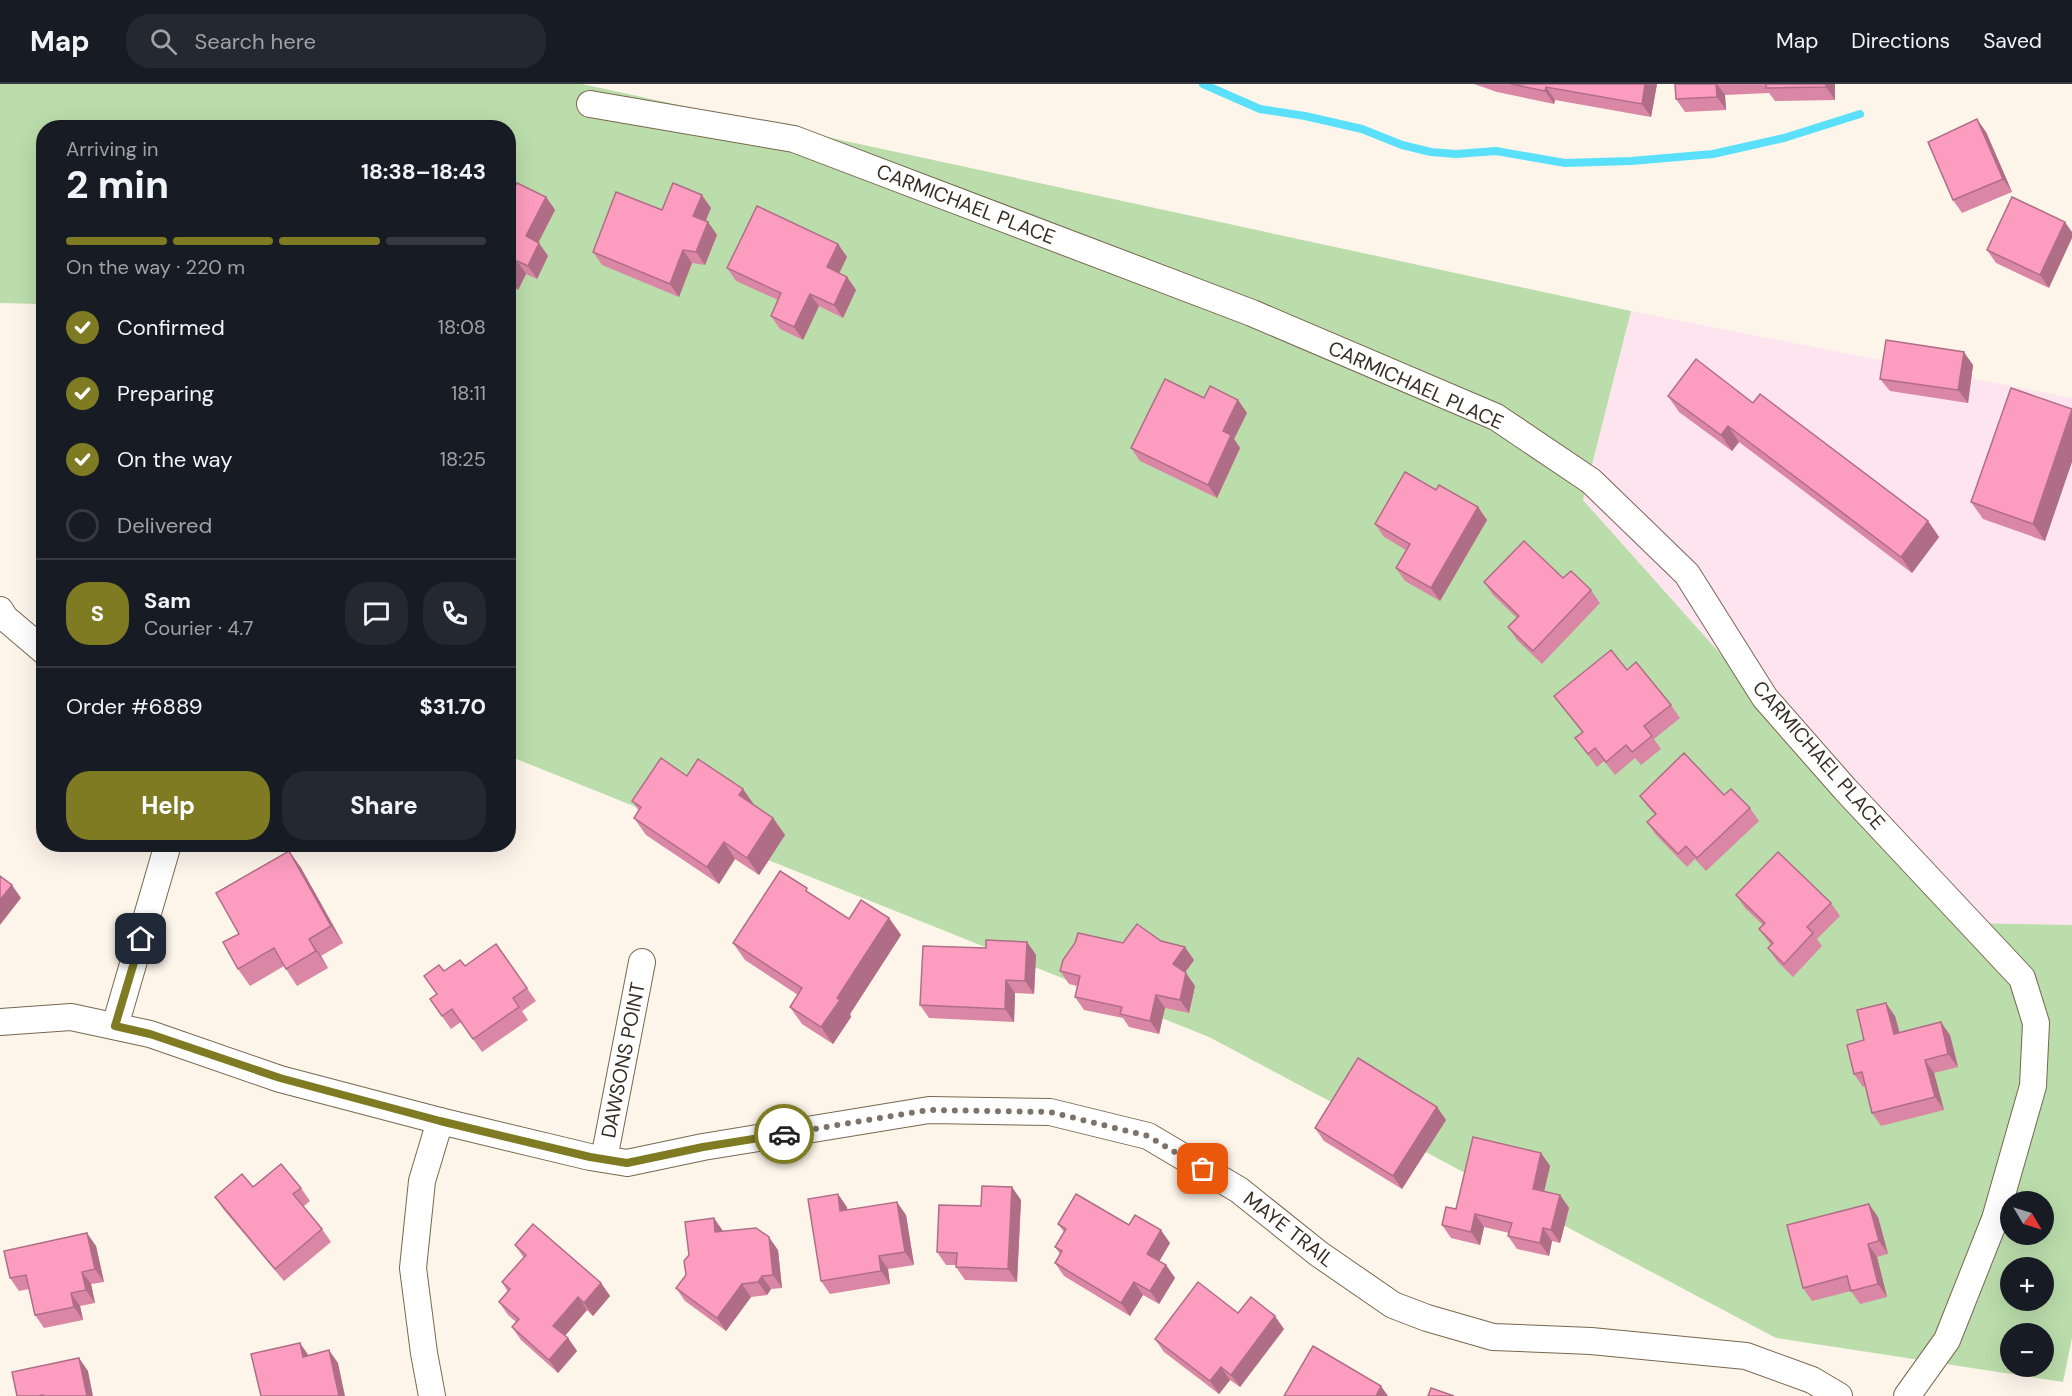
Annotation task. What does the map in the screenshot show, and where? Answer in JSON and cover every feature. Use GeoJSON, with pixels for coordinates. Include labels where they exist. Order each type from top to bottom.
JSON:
{"type":"FeatureCollection","features":[{"type":"Feature","properties":{"kind":"street","name":"CARMICHAEL PLACE"},"geometry":{"type":"LineString","coordinates":[[590,104],[794,139],[1284,326],[1496,417],[1591,481],[1687,574],[1765,698],[1845,789],[2022,978],[2036,1023],[2033,1086],[1995,1219],[1947,1340],[1907,1396]]}},
{"type":"Feature","properties":{"kind":"street"},"geometry":{"type":"LineString","coordinates":[[0,610],[5,618],[36,644]]}},
{"type":"Feature","properties":{"kind":"street"},"geometry":{"type":"LineString","coordinates":[[115,1026],[166,852]]}},
{"type":"Feature","properties":{"kind":"street","name":"DAWSONS POINT"},"geometry":{"type":"LineString","coordinates":[[604,1159],[642,962]]}},
{"type":"Feature","properties":{"kind":"street","name":"MAYE TRAIL"},"geometry":{"type":"LineString","coordinates":[[0,1022],[71,1017],[115,1026],[150,1034],[280,1078],[440,1121],[627,1163],[703,1147],[928,1110],[1050,1112],[1148,1136],[1239,1190],[1319,1254],[1393,1305],[1419,1315],[1493,1337],[1591,1341],[1746,1356],[1812,1380],[1839,1396]]}},
{"type":"Feature","properties":{"kind":"street"},"geometry":{"type":"LineString","coordinates":[[432,1396],[413,1268],[422,1181],[440,1121]]}},
{"type":"Feature","properties":{"kind":"shaded area"},"geometry":{"type":"Polygon","coordinates":[[[1631,311],[2072,398],[2072,925],[1961,923],[1583,500],[1631,311]]]}},
{"type":"Feature","properties":{"kind":"green space"},"geometry":{"type":"Polygon","coordinates":[[[0,84],[582,84],[1631,311],[1583,500],[1961,923],[2072,925],[2072,1338],[2063,1382],[2030,1377],[2054,1377],[2054,1323],[2000,1323],[2000,1372],[1776,1338],[1209,1037],[516,759],[516,120],[36,120],[36,304],[0,303],[0,84]]]}},
{"type":"Feature","properties":{"kind":"building"},"geometry":{"type":"Polygon","coordinates":[[[1511,84],[1645,84],[1642,104],[1546,87],[1545,91],[1511,84]]]}},
{"type":"Feature","properties":{"kind":"building"},"geometry":{"type":"Polygon","coordinates":[[[1675,84],[1716,84],[1717,97],[1676,99],[1675,84]]]}},
{"type":"Feature","properties":{"kind":"building"},"geometry":{"type":"Polygon","coordinates":[[[1766,84],[1826,84],[1826,87],[1766,88],[1766,84]]]}},
{"type":"Feature","properties":{"kind":"building"},"geometry":{"type":"Polygon","coordinates":[[[1977,119],[2003,179],[1953,200],[1928,142],[1977,119]]]}},
{"type":"Feature","properties":{"kind":"building"},"geometry":{"type":"Polygon","coordinates":[[[517,183],[546,197],[526,236],[539,243],[528,266],[517,261],[516,263],[517,183]]]}},
{"type":"Feature","properties":{"kind":"building"},"geometry":{"type":"Polygon","coordinates":[[[673,183],[702,195],[693,216],[708,222],[696,252],[683,250],[670,284],[593,252],[616,192],[662,210],[673,183]]]}},
{"type":"Feature","properties":{"kind":"building"},"geometry":{"type":"Polygon","coordinates":[[[2012,197],[2065,222],[2040,275],[1987,250],[2012,197]]]}},
{"type":"Feature","properties":{"kind":"building"},"geometry":{"type":"Polygon","coordinates":[[[757,206],[838,244],[827,267],[847,277],[834,305],[810,294],[794,327],[771,316],[781,293],[727,268],[757,206]]]}},
{"type":"Feature","properties":{"kind":"building"},"geometry":{"type":"Polygon","coordinates":[[[1886,340],[1964,352],[1958,390],[1880,379],[1886,340]]]}},
{"type":"Feature","properties":{"kind":"building"},"geometry":{"type":"Polygon","coordinates":[[[1696,359],[1753,403],[1760,394],[1928,521],[1901,557],[1728,426],[1721,435],[1668,396],[1696,359]]]}},
{"type":"Feature","properties":{"kind":"building"},"geometry":{"type":"Polygon","coordinates":[[[1165,379],[1204,398],[1210,386],[1238,400],[1223,431],[1231,435],[1208,485],[1131,448],[1165,379]]]}},
{"type":"Feature","properties":{"kind":"building"},"geometry":{"type":"Polygon","coordinates":[[[2011,388],[2072,409],[2033,524],[1971,502],[2011,388]]]}},
{"type":"Feature","properties":{"kind":"building"},"geometry":{"type":"Polygon","coordinates":[[[1405,472],[1436,490],[1439,485],[1478,507],[1431,588],[1396,568],[1410,544],[1375,524],[1405,472]]]}},
{"type":"Feature","properties":{"kind":"building"},"geometry":{"type":"Polygon","coordinates":[[[1524,541],[1563,578],[1571,571],[1591,590],[1533,651],[1508,627],[1519,616],[1484,582],[1524,541]]]}},
{"type":"Feature","properties":{"kind":"building"},"geometry":{"type":"Polygon","coordinates":[[[1611,650],[1627,670],[1636,662],[1671,705],[1644,726],[1652,736],[1632,752],[1626,745],[1606,762],[1595,748],[1588,754],[1575,738],[1583,732],[1554,696],[1611,650]]]}},
{"type":"Feature","properties":{"kind":"building"},"geometry":{"type":"Polygon","coordinates":[[[1684,753],[1724,795],[1731,789],[1750,808],[1697,858],[1686,846],[1678,854],[1647,822],[1656,814],[1640,796],[1684,753]]]}},
{"type":"Feature","properties":{"kind":"building"},"geometry":{"type":"Polygon","coordinates":[[[661,758],[687,776],[698,759],[743,789],[739,795],[773,818],[747,858],[724,842],[707,867],[634,818],[641,807],[632,801],[661,758]]]}},
{"type":"Feature","properties":{"kind":"building"},"geometry":{"type":"Polygon","coordinates":[[[290,852],[331,926],[309,939],[316,951],[286,969],[274,948],[238,969],[223,942],[239,934],[216,893],[290,852]]]}},
{"type":"Feature","properties":{"kind":"building"},"geometry":{"type":"Polygon","coordinates":[[[1778,852],[1831,903],[1807,927],[1813,933],[1784,964],[1768,948],[1773,943],[1759,929],[1765,923],[1736,895],[1778,852]]]}},
{"type":"Feature","properties":{"kind":"building"},"geometry":{"type":"Polygon","coordinates":[[[780,871],[849,919],[861,900],[889,918],[837,998],[840,1000],[821,1027],[790,1007],[802,988],[733,943],[780,871]]]}},
{"type":"Feature","properties":{"kind":"building"},"geometry":{"type":"Polygon","coordinates":[[[0,876],[12,885],[0,900],[0,876]]]}},
{"type":"Feature","properties":{"kind":"building"},"geometry":{"type":"Polygon","coordinates":[[[1137,924],[1161,941],[1185,947],[1173,964],[1186,973],[1180,1000],[1156,995],[1150,1021],[1120,1014],[1122,1007],[1075,997],[1080,976],[1060,971],[1063,960],[1075,943],[1078,933],[1123,943],[1137,924]]]}},
{"type":"Feature","properties":{"kind":"building"},"geometry":{"type":"Polygon","coordinates":[[[986,940],[1027,942],[1025,981],[1006,980],[1005,1009],[920,1005],[923,946],[986,948],[986,940]]]}},
{"type":"Feature","properties":{"kind":"building"},"geometry":{"type":"Polygon","coordinates":[[[496,944],[527,988],[513,998],[519,1007],[473,1039],[452,1009],[442,1016],[430,999],[437,994],[424,976],[439,965],[444,971],[460,960],[465,966],[496,944]]]}},
{"type":"Feature","properties":{"kind":"building"},"geometry":{"type":"Polygon","coordinates":[[[1886,1003],[1894,1034],[1941,1022],[1948,1054],[1925,1060],[1935,1097],[1872,1113],[1862,1072],[1854,1074],[1847,1045],[1864,1040],[1857,1010],[1886,1003]]]}},
{"type":"Feature","properties":{"kind":"building"},"geometry":{"type":"Polygon","coordinates":[[[1358,1058],[1437,1107],[1393,1176],[1315,1128],[1358,1058]]]}},
{"type":"Feature","properties":{"kind":"building"},"geometry":{"type":"Polygon","coordinates":[[[1473,1137],[1541,1153],[1533,1189],[1560,1195],[1551,1230],[1543,1228],[1540,1243],[1508,1236],[1512,1223],[1475,1214],[1471,1232],[1442,1225],[1446,1207],[1456,1209],[1473,1137]]]}},
{"type":"Feature","properties":{"kind":"building"},"geometry":{"type":"Polygon","coordinates":[[[281,1164],[301,1188],[293,1194],[322,1229],[275,1269],[215,1197],[242,1174],[253,1187],[281,1164]]]}},
{"type":"Feature","properties":{"kind":"building"},"geometry":{"type":"Polygon","coordinates":[[[982,1186],[1012,1187],[1008,1269],[956,1267],[957,1253],[937,1252],[939,1205],[981,1206],[982,1186]]]}},
{"type":"Feature","properties":{"kind":"building"},"geometry":{"type":"Polygon","coordinates":[[[838,1194],[840,1211],[897,1202],[905,1252],[879,1256],[881,1271],[821,1281],[808,1199],[838,1194]]]}},
{"type":"Feature","properties":{"kind":"building"},"geometry":{"type":"Polygon","coordinates":[[[1076,1194],[1129,1225],[1135,1215],[1161,1230],[1147,1254],[1166,1265],[1150,1291],[1134,1282],[1121,1303],[1055,1263],[1062,1251],[1055,1247],[1066,1229],[1058,1224],[1076,1194]]]}},
{"type":"Feature","properties":{"kind":"building"},"geometry":{"type":"Polygon","coordinates":[[[1869,1204],[1879,1241],[1868,1244],[1878,1284],[1851,1291],[1847,1276],[1803,1288],[1787,1225],[1869,1204]]]}},
{"type":"Feature","properties":{"kind":"building"},"geometry":{"type":"Polygon","coordinates":[[[714,1218],[715,1232],[756,1228],[769,1237],[773,1275],[762,1276],[758,1282],[742,1284],[717,1318],[676,1288],[686,1275],[684,1261],[689,1255],[685,1222],[714,1218]]]}},
{"type":"Feature","properties":{"kind":"building"},"geometry":{"type":"Polygon","coordinates":[[[533,1224],[601,1283],[584,1303],[578,1297],[553,1326],[568,1338],[549,1360],[512,1327],[519,1319],[499,1302],[510,1289],[502,1282],[526,1255],[515,1245],[533,1224]]]}},
{"type":"Feature","properties":{"kind":"building"},"geometry":{"type":"Polygon","coordinates":[[[87,1233],[95,1269],[82,1272],[86,1290],[71,1293],[74,1307],[35,1315],[26,1275],[10,1278],[4,1251],[87,1233]]]}},
{"type":"Feature","properties":{"kind":"building"},"geometry":{"type":"Polygon","coordinates":[[[1198,1282],[1238,1313],[1251,1297],[1275,1316],[1231,1375],[1221,1367],[1210,1381],[1155,1339],[1198,1282]]]}},
{"type":"Feature","properties":{"kind":"building"},"geometry":{"type":"Polygon","coordinates":[[[300,1343],[303,1357],[329,1350],[339,1396],[261,1396],[251,1354],[300,1343]]]}},
{"type":"Feature","properties":{"kind":"building"},"geometry":{"type":"Polygon","coordinates":[[[1313,1346],[1381,1386],[1376,1396],[1284,1396],[1313,1346]]]}},
{"type":"Feature","properties":{"kind":"building"},"geometry":{"type":"Polygon","coordinates":[[[79,1358],[87,1396],[17,1396],[12,1372],[79,1358]]]}},
{"type":"Feature","properties":{"kind":"building"},"geometry":{"type":"Polygon","coordinates":[[[1431,1388],[1454,1396],[1428,1396],[1431,1388]]]}},
{"type":"Feature","properties":{"kind":"waterway"},"geometry":{"type":"LineString","coordinates":[[1203,84],[1260,109],[1362,129],[1402,145],[1431,152],[1456,154],[1496,151],[1565,163],[1631,161],[1713,154],[1784,138],[1860,114]]}},
{"type":"Feature","properties":{"kind":"way so far"},"geometry":{"type":"LineString","coordinates":[[784,1134],[928,1110],[1050,1112],[1148,1136],[1203,1169]]}},
{"type":"Feature","properties":{"kind":"route"},"geometry":{"type":"LineString","coordinates":[[141,939],[115,1026],[150,1034],[280,1078],[440,1121],[590,1157],[627,1163],[703,1147],[784,1134]]}}]}
